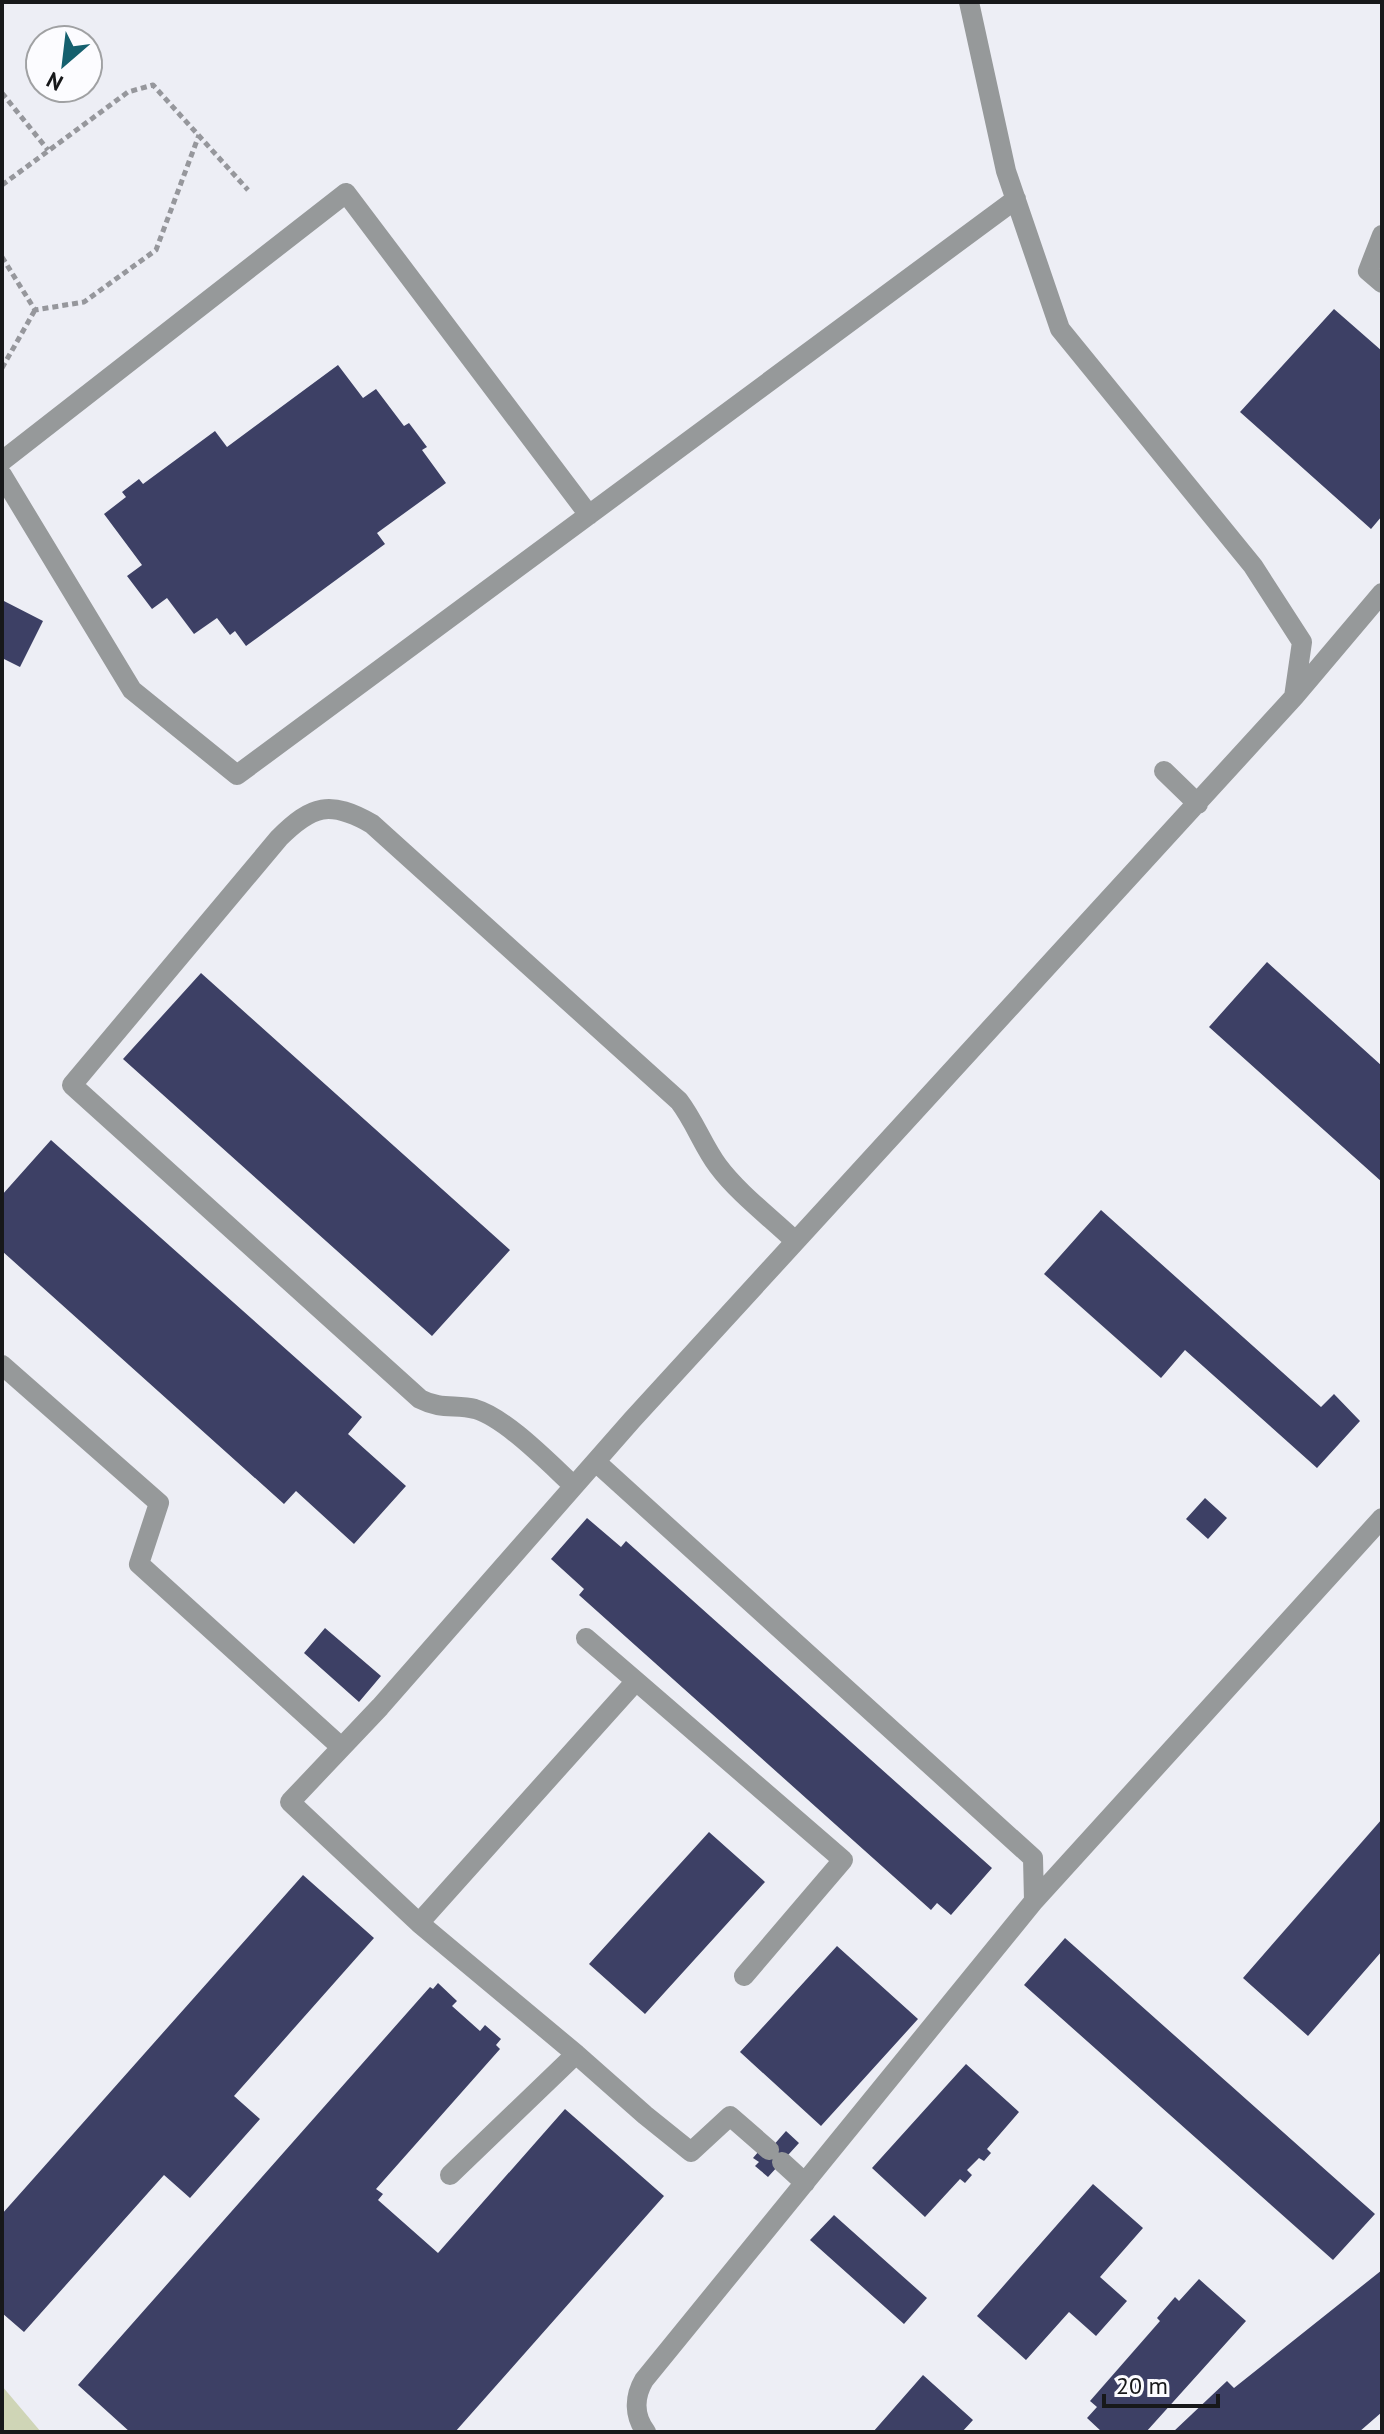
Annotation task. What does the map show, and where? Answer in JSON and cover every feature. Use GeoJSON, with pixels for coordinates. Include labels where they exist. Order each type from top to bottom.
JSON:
{"type":"FeatureCollection","features":[{"type":"Feature","properties":{"kind":"lane"},"geometry":{"type":"LineString","coordinates":[[969,2],[1006,171],[1060,329],[1253,566],[1302,642],[1294,697]]}},
{"type":"Feature","properties":{"kind":"lane"},"geometry":{"type":"LineString","coordinates":[[2,461],[346,193],[589,515]]}},
{"type":"Feature","properties":{"kind":"lane"},"geometry":{"type":"LineString","coordinates":[[2,475],[132,690],[237,775],[1016,199]]}},
{"type":"Feature","properties":{"kind":"lane"},"geometry":{"type":"LineString","coordinates":[[1382,235],[1368,271],[1382,283]]}},
{"type":"Feature","properties":{"kind":"lane"},"geometry":{"type":"LineString","coordinates":[[805,2183],[730,2116],[691,2152],[419,1923],[290,1802],[380,1707],[632,1420],[1198,804],[1382,593]]}},
{"type":"Feature","properties":{"kind":"lane"},"geometry":{"type":"LineString","coordinates":[[1164,771],[1198,804]]}},
{"type":"Feature","properties":{"kind":"lane"},"geometry":{"type":"LineString","coordinates":[[574,1486],[517,1435],[485,1414],[420,1399],[72,1085],[279,838],[297,821],[327,809],[341,809],[372,824],[679,1101],[720,1169],[795,1241]]}},
{"type":"Feature","properties":{"kind":"lane"},"geometry":{"type":"LineString","coordinates":[[2,1365],[159,1503],[139,1564],[341,1747]]}},
{"type":"Feature","properties":{"kind":"lane"},"geometry":{"type":"LineString","coordinates":[[596,1462],[1033,1858],[1034,1901]]}},
{"type":"Feature","properties":{"kind":"lane"},"geometry":{"type":"LineString","coordinates":[[646,2432],[637,2413],[637,2398],[644,2380],[1034,1901],[1382,1518]]}},
{"type":"Feature","properties":{"kind":"lane"},"geometry":{"type":"LineString","coordinates":[[586,1638],[843,1860],[744,1976]]}},
{"type":"Feature","properties":{"kind":"lane"},"geometry":{"type":"LineString","coordinates":[[419,1923],[636,1681]]}},
{"type":"Feature","properties":{"kind":"lane"},"geometry":{"type":"LineString","coordinates":[[450,2175],[576,2054]]}},
{"type":"Feature","properties":{"kind":"path"},"geometry":{"type":"LineString","coordinates":[[2,185],[128,92],[153,85],[248,190]]}},
{"type":"Feature","properties":{"kind":"path"},"geometry":{"type":"LineString","coordinates":[[2,93],[48,150]]}},
{"type":"Feature","properties":{"kind":"path"},"geometry":{"type":"LineString","coordinates":[[35,310],[84,302],[156,250],[199,135]]}},
{"type":"Feature","properties":{"kind":"path"},"geometry":{"type":"LineString","coordinates":[[2,257],[35,310]]}},
{"type":"Feature","properties":{"kind":"path"},"geometry":{"type":"LineString","coordinates":[[2,368],[35,310]]}},
{"type":"Feature","properties":{"kind":"green space"},"geometry":{"type":"Polygon","coordinates":[[[2,2386],[41,2432],[2,2432],[2,2386]]]}},
{"type":"Feature","properties":{"kind":"building"},"geometry":{"type":"Polygon","coordinates":[[[1334,309],[1382,351],[1382,516],[1371,529],[1240,412],[1334,309]]]}},
{"type":"Feature","properties":{"kind":"building"},"geometry":{"type":"Polygon","coordinates":[[[338,365],[363,398],[376,389],[404,426],[409,423],[427,447],[422,450],[446,483],[377,533],[385,544],[246,646],[235,631],[230,635],[217,618],[194,634],[167,598],[152,609],[127,576],[142,565],[104,514],[126,497],[122,492],[139,479],[143,484],[215,431],[227,447],[338,365]]]}},
{"type":"Feature","properties":{"kind":"building"},"geometry":{"type":"Polygon","coordinates":[[[2,600],[43,621],[20,667],[2,658],[2,600]]]}},
{"type":"Feature","properties":{"kind":"building"},"geometry":{"type":"Polygon","coordinates":[[[1267,962],[1382,1066],[1382,1182],[1209,1027],[1267,962]]]}},
{"type":"Feature","properties":{"kind":"building"},"geometry":{"type":"Polygon","coordinates":[[[201,973],[510,1250],[432,1336],[123,1059],[201,973]]]}},
{"type":"Feature","properties":{"kind":"building"},"geometry":{"type":"Polygon","coordinates":[[[51,1140],[362,1417],[348,1434],[406,1486],[354,1544],[296,1491],[284,1504],[2,1251],[2,1195],[51,1140]]]}},
{"type":"Feature","properties":{"kind":"building"},"geometry":{"type":"Polygon","coordinates":[[[1101,1210],[1321,1407],[1334,1394],[1360,1421],[1317,1468],[1185,1350],[1161,1378],[1044,1274],[1101,1210]]]}},
{"type":"Feature","properties":{"kind":"building"},"geometry":{"type":"Polygon","coordinates":[[[1205,1498],[1227,1518],[1208,1539],[1186,1519],[1205,1498]]]}},
{"type":"Feature","properties":{"kind":"building"},"geometry":{"type":"Polygon","coordinates":[[[587,1518],[621,1547],[626,1541],[992,1868],[951,1915],[937,1903],[931,1910],[579,1595],[584,1589],[551,1559],[587,1518]]]}},
{"type":"Feature","properties":{"kind":"building"},"geometry":{"type":"Polygon","coordinates":[[[325,1628],[381,1676],[359,1702],[304,1653],[325,1628]]]}},
{"type":"Feature","properties":{"kind":"building"},"geometry":{"type":"Polygon","coordinates":[[[1382,1819],[1382,1951],[1308,2036],[1243,1978],[1382,1819]]]}},
{"type":"Feature","properties":{"kind":"building"},"geometry":{"type":"Polygon","coordinates":[[[709,1832],[765,1882],[645,2014],[589,1964],[709,1832]]]}},
{"type":"Feature","properties":{"kind":"building"},"geometry":{"type":"Polygon","coordinates":[[[303,1875],[374,1938],[234,2096],[260,2119],[190,2198],[164,2175],[24,2332],[2,2313],[2,2214],[303,1875]]]}},
{"type":"Feature","properties":{"kind":"building"},"geometry":{"type":"Polygon","coordinates":[[[1065,1938],[1375,2214],[1333,2260],[1024,1985],[1065,1938]]]}},
{"type":"Feature","properties":{"kind":"building"},"geometry":{"type":"Polygon","coordinates":[[[837,1946],[918,2019],[821,2126],[740,2052],[837,1946]]]}},
{"type":"Feature","properties":{"kind":"building"},"geometry":{"type":"Polygon","coordinates":[[[438,1983],[457,2001],[452,2006],[480,2031],[485,2025],[501,2039],[496,2045],[500,2049],[376,2189],[383,2194],[378,2200],[438,2253],[565,2109],[664,2196],[455,2432],[130,2432],[78,2385],[430,1987],[433,1989],[438,1983]]]}},
{"type":"Feature","properties":{"kind":"building"},"geometry":{"type":"Polygon","coordinates":[[[966,2064],[1019,2112],[987,2149],[991,2153],[984,2161],[979,2158],[967,2170],[972,2175],[965,2183],[960,2179],[925,2217],[872,2168],[966,2064]]]}},
{"type":"Feature","properties":{"kind":"building"},"geometry":{"type":"Polygon","coordinates":[[[786,2131],[799,2143],[768,2177],[755,2166],[759,2162],[753,2158],[759,2151],[764,2156],[786,2131]]]}},
{"type":"Feature","properties":{"kind":"building"},"geometry":{"type":"Polygon","coordinates":[[[1093,2184],[1143,2228],[1100,2277],[1127,2301],[1096,2336],[1069,2312],[1026,2360],[977,2316],[1093,2184]]]}},
{"type":"Feature","properties":{"kind":"building"},"geometry":{"type":"Polygon","coordinates":[[[834,2215],[927,2298],[904,2324],[810,2240],[834,2215]]]}},
{"type":"Feature","properties":{"kind":"building"},"geometry":{"type":"Polygon","coordinates":[[[1382,2270],[1382,2412],[1359,2432],[1173,2432],[1227,2381],[1234,2388],[1382,2270]]]}},
{"type":"Feature","properties":{"kind":"building"},"geometry":{"type":"Polygon","coordinates":[[[1199,2279],[1246,2321],[1146,2432],[1102,2432],[1087,2418],[1097,2407],[1090,2401],[1160,2321],[1157,2318],[1175,2297],[1179,2301],[1199,2279]]]}},
{"type":"Feature","properties":{"kind":"building"},"geometry":{"type":"Polygon","coordinates":[[[923,2375],[973,2420],[962,2432],[873,2432],[923,2375]]]}}]}
